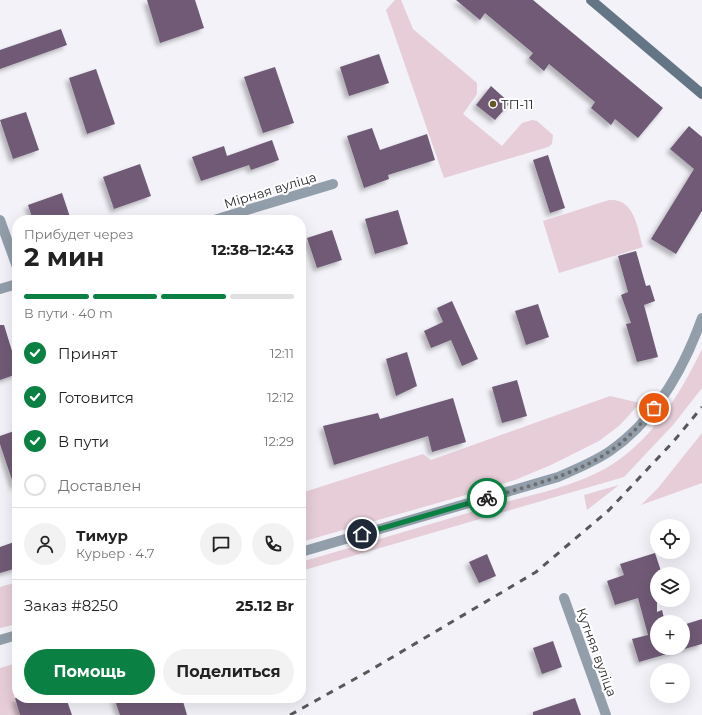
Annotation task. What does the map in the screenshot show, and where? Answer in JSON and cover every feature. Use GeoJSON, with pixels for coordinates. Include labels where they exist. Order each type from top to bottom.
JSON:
{"type":"FeatureCollection","features":[{"type":"Feature","properties":{"kind":"main road"},"geometry":{"type":"LineString","coordinates":[[591,0],[702,94]]}},
{"type":"Feature","properties":{"kind":"street","name":"Мірная вуліца"},"geometry":{"type":"LineString","coordinates":[[231,215],[334,184]]}},
{"type":"Feature","properties":{"kind":"street"},"geometry":{"type":"LineString","coordinates":[[0,220],[12,253]]}},
{"type":"Feature","properties":{"kind":"street"},"geometry":{"type":"LineString","coordinates":[[0,289],[12,285]]}},
{"type":"Feature","properties":{"kind":"street"},"geometry":{"type":"LineString","coordinates":[[306,551],[558,477],[588,464],[610,451],[632,434],[654,408],[685,359],[702,318]]}},
{"type":"Feature","properties":{"kind":"street","name":"Кутняя вуліца"},"geometry":{"type":"LineString","coordinates":[[564,598],[606,715]]}},
{"type":"Feature","properties":{"kind":"street"},"geometry":{"type":"LineString","coordinates":[[0,640],[12,636]]}},
{"type":"Feature","properties":{"kind":"shaded area"},"geometry":{"type":"Polygon","coordinates":[[[395,0],[401,0],[413,29],[477,83],[477,94],[463,114],[502,146],[522,123],[532,120],[537,121],[553,135],[552,144],[548,147],[444,178],[386,10],[395,0]]]}},
{"type":"Feature","properties":{"kind":"shaded area"},"geometry":{"type":"Polygon","coordinates":[[[609,200],[618,201],[630,209],[634,216],[643,247],[559,273],[543,221],[609,200]]]}},
{"type":"Feature","properties":{"kind":"shaded area"},"geometry":{"type":"Polygon","coordinates":[[[702,349],[702,388],[673,425],[624,477],[306,570],[306,561],[495,505],[545,492],[595,474],[610,466],[637,445],[659,421],[687,378],[702,349]]]}},
{"type":"Feature","properties":{"kind":"shaded area"},"geometry":{"type":"Polygon","coordinates":[[[610,396],[640,403],[620,425],[599,441],[551,465],[515,480],[306,541],[306,491],[423,454],[431,460],[610,396]]]}},
{"type":"Feature","properties":{"kind":"shaded area"},"geometry":{"type":"Polygon","coordinates":[[[702,433],[702,483],[641,505],[658,488],[702,433]]]}},
{"type":"Feature","properties":{"kind":"shaded area"},"geometry":{"type":"Polygon","coordinates":[[[619,485],[587,510],[584,495],[619,485]]]}},
{"type":"Feature","properties":{"kind":"shaded area"},"geometry":{"type":"Polygon","coordinates":[[[12,583],[12,625],[0,628],[0,587],[12,583]]]}},
{"type":"Feature","properties":{"kind":"shaded area"},"geometry":{"type":"Polygon","coordinates":[[[12,664],[12,703],[16,703],[20,715],[0,715],[0,668],[12,664]]]}},
{"type":"Feature","properties":{"kind":"building"},"geometry":{"type":"Polygon","coordinates":[[[147,0],[195,0],[204,28],[160,43],[147,0]]]}},
{"type":"Feature","properties":{"kind":"building"},"geometry":{"type":"Polygon","coordinates":[[[456,0],[533,0],[663,108],[638,138],[615,119],[611,125],[591,108],[595,102],[549,64],[544,71],[529,58],[533,53],[485,13],[480,20],[456,0]]]}},
{"type":"Feature","properties":{"kind":"building"},"geometry":{"type":"Polygon","coordinates":[[[61,29],[67,45],[0,69],[0,50],[61,29]]]}},
{"type":"Feature","properties":{"kind":"building"},"geometry":{"type":"Polygon","coordinates":[[[379,54],[389,83],[349,96],[340,67],[379,54]]]}},
{"type":"Feature","properties":{"kind":"building"},"geometry":{"type":"Polygon","coordinates":[[[275,67],[294,123],[263,133],[244,77],[275,67]]]}},
{"type":"Feature","properties":{"kind":"building"},"geometry":{"type":"Polygon","coordinates":[[[96,69],[115,124],[87,134],[69,78],[96,69]]]}},
{"type":"Feature","properties":{"kind":"building","name":"ТП-11"},"geometry":{"type":"Polygon","coordinates":[[[491,86],[510,103],[495,120],[476,105],[491,86]]]}},
{"type":"Feature","properties":{"kind":"building"},"geometry":{"type":"Polygon","coordinates":[[[26,112],[39,150],[13,159],[0,120],[26,112]]]}},
{"type":"Feature","properties":{"kind":"building"},"geometry":{"type":"Polygon","coordinates":[[[689,126],[702,137],[702,211],[676,254],[651,239],[694,169],[670,149],[689,126]]]}},
{"type":"Feature","properties":{"kind":"building"},"geometry":{"type":"Polygon","coordinates":[[[372,128],[380,150],[427,134],[435,160],[388,175],[389,179],[364,188],[347,136],[372,128]]]}},
{"type":"Feature","properties":{"kind":"building"},"geometry":{"type":"Polygon","coordinates":[[[272,140],[279,160],[251,170],[249,165],[201,181],[192,157],[224,146],[227,156],[272,140]]]}},
{"type":"Feature","properties":{"kind":"building"},"geometry":{"type":"Polygon","coordinates":[[[548,155],[565,208],[550,213],[533,160],[548,155]]]}},
{"type":"Feature","properties":{"kind":"building"},"geometry":{"type":"Polygon","coordinates":[[[140,164],[151,196],[114,209],[103,177],[140,164]]]}},
{"type":"Feature","properties":{"kind":"building"},"geometry":{"type":"Polygon","coordinates":[[[62,193],[69,215],[31,215],[28,205],[62,193]]]}},
{"type":"Feature","properties":{"kind":"building"},"geometry":{"type":"Polygon","coordinates":[[[398,210],[408,244],[375,254],[365,219],[398,210]]]}},
{"type":"Feature","properties":{"kind":"building"},"geometry":{"type":"Polygon","coordinates":[[[332,230],[342,260],[317,268],[307,238],[332,230]]]}},
{"type":"Feature","properties":{"kind":"building"},"geometry":{"type":"Polygon","coordinates":[[[636,251],[646,286],[650,285],[655,301],[644,305],[658,357],[637,362],[626,324],[631,323],[621,295],[628,292],[618,256],[636,251]]]}},
{"type":"Feature","properties":{"kind":"building"},"geometry":{"type":"Polygon","coordinates":[[[452,301],[478,359],[462,366],[451,340],[431,348],[424,331],[443,322],[437,308],[452,301]]]}},
{"type":"Feature","properties":{"kind":"building"},"geometry":{"type":"Polygon","coordinates":[[[538,304],[549,337],[526,345],[515,311],[538,304]]]}},
{"type":"Feature","properties":{"kind":"building"},"geometry":{"type":"Polygon","coordinates":[[[0,325],[4,325],[12,351],[12,376],[0,380],[0,325]]]}},
{"type":"Feature","properties":{"kind":"building"},"geometry":{"type":"Polygon","coordinates":[[[407,352],[417,386],[396,396],[386,359],[407,352]]]}},
{"type":"Feature","properties":{"kind":"building"},"geometry":{"type":"Polygon","coordinates":[[[517,380],[527,416],[502,423],[492,387],[517,380]]]}},
{"type":"Feature","properties":{"kind":"building"},"geometry":{"type":"Polygon","coordinates":[[[453,398],[466,442],[432,452],[428,436],[334,465],[323,426],[378,413],[380,419],[453,398]]]}},
{"type":"Feature","properties":{"kind":"building"},"geometry":{"type":"Polygon","coordinates":[[[12,432],[12,480],[0,444],[0,436],[12,432]]]}},
{"type":"Feature","properties":{"kind":"building"},"geometry":{"type":"Polygon","coordinates":[[[12,543],[12,569],[0,573],[0,547],[12,543]]]}},
{"type":"Feature","properties":{"kind":"building"},"geometry":{"type":"Polygon","coordinates":[[[487,554],[496,576],[479,583],[469,562],[487,554]]]}},
{"type":"Feature","properties":{"kind":"building"},"geometry":{"type":"Polygon","coordinates":[[[650,555],[650,559],[657,559],[660,567],[650,567],[650,607],[657,607],[657,612],[662,610],[663,615],[650,615],[650,655],[664,655],[639,662],[632,639],[648,635],[638,598],[615,605],[607,581],[624,575],[620,564],[650,555]]]}},
{"type":"Feature","properties":{"kind":"building"},"geometry":{"type":"Polygon","coordinates":[[[702,619],[702,644],[690,647],[690,623],[702,619]]]}},
{"type":"Feature","properties":{"kind":"building"},"geometry":{"type":"Polygon","coordinates":[[[553,641],[562,667],[542,674],[533,648],[553,641]]]}},
{"type":"Feature","properties":{"kind":"building"},"geometry":{"type":"Polygon","coordinates":[[[575,698],[581,715],[533,715],[533,712],[575,698]]]}},
{"type":"Feature","properties":{"kind":"building"},"geometry":{"type":"Polygon","coordinates":[[[16,703],[68,703],[72,715],[20,715],[16,703]]]}},
{"type":"Feature","properties":{"kind":"building"},"geometry":{"type":"Polygon","coordinates":[[[116,703],[183,703],[187,715],[120,715],[116,703]]]}},
{"type":"Feature","properties":{"kind":"railway"},"geometry":{"type":"LineString","coordinates":[[290,715],[369,671],[536,572],[609,510],[673,442],[702,407]]}},
{"type":"Feature","properties":{"kind":"way so far"},"geometry":{"type":"LineString","coordinates":[[487,498],[558,477],[588,464],[610,451],[632,434],[654,408]]}},
{"type":"Feature","properties":{"kind":"place","name":"ТП-11"},"geometry":{"type":"Point","coordinates":[493,104]}},
{"type":"Feature","properties":{"kind":"route"},"geometry":{"type":"LineString","coordinates":[[362,534],[487,498]]}}]}
